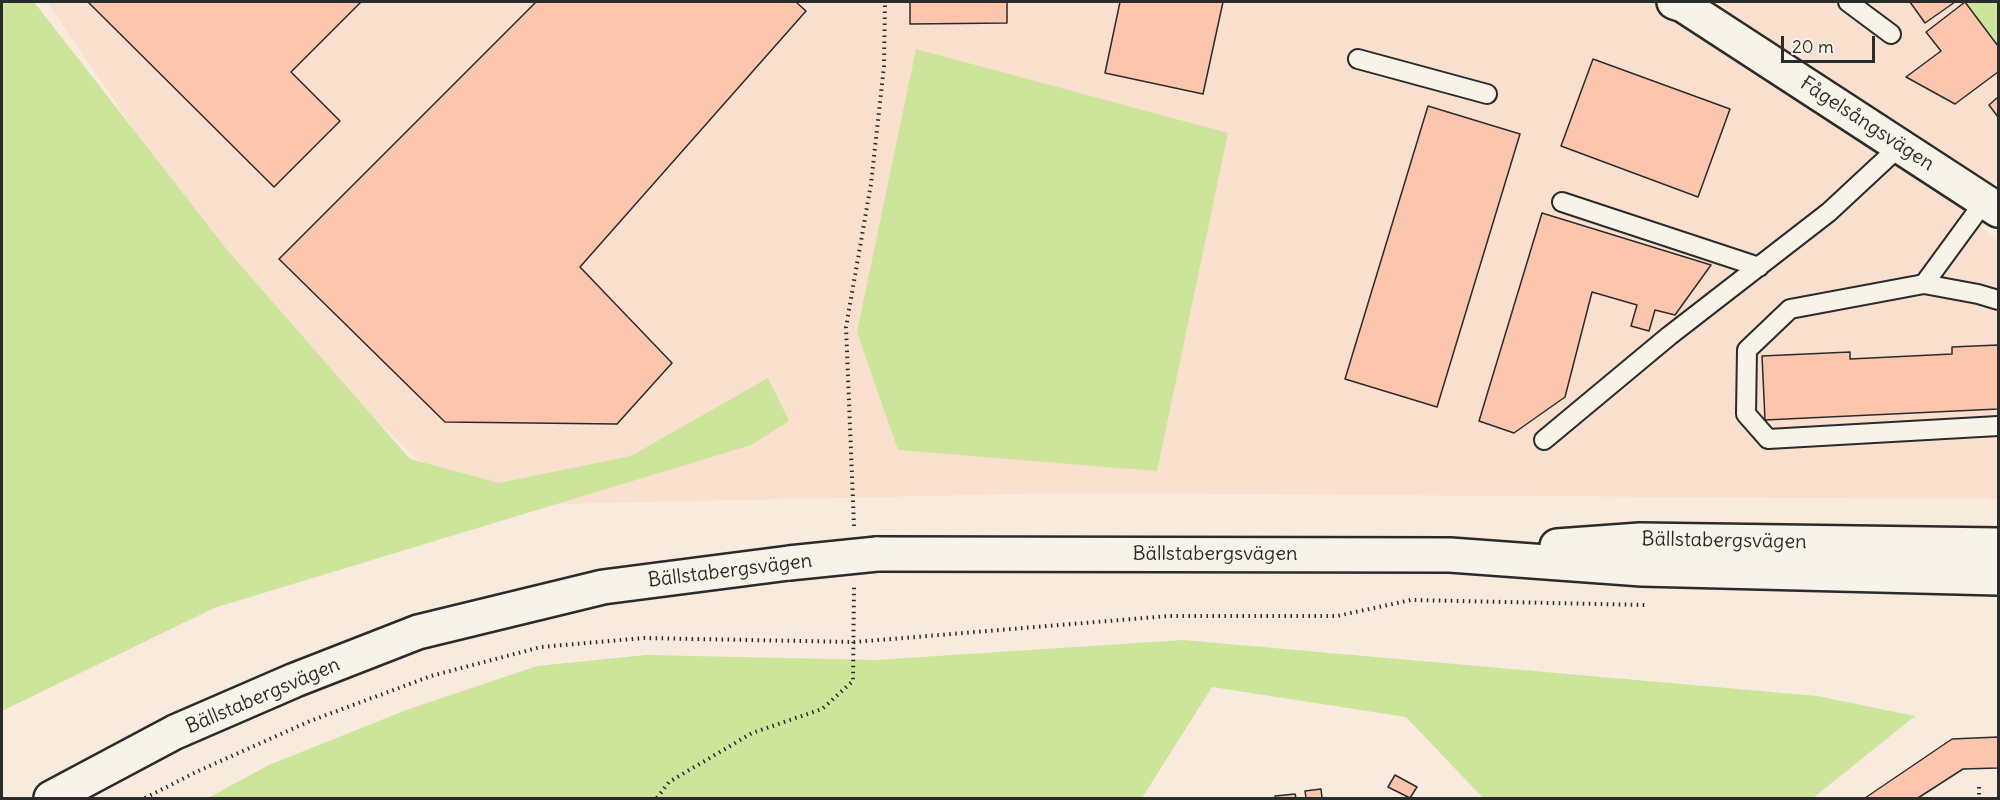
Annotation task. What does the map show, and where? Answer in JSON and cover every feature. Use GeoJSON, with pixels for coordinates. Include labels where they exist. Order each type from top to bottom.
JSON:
{"type":"FeatureCollection","features":[{"type":"Feature","properties":{"kind":"street","name":"Fågelsångsvägen"},"geometry":{"type":"LineString","coordinates":[[1681,3],[1991,206]]}},
{"type":"Feature","properties":{"kind":"street","name":"Bällstabergsvägen"},"geometry":{"type":"LineString","coordinates":[[1450,555],[1640,540],[1998,545]]}},
{"type":"Feature","properties":{"kind":"street","name":"Bällstabergsvägen"},"geometry":{"type":"LineString","coordinates":[[51,798],[176,732],[296,680],[418,632],[603,587],[789,563],[866,546],[1450,555],[1642,569],[1998,578]]}},
{"type":"Feature","properties":{"kind":"lane"},"geometry":{"type":"LineString","coordinates":[[1848,2],[1891,34]]}},
{"type":"Feature","properties":{"kind":"lane"},"geometry":{"type":"LineString","coordinates":[[1358,59],[1487,94]]}},
{"type":"Feature","properties":{"kind":"lane"},"geometry":{"type":"LineString","coordinates":[[1544,440],[1669,336],[1829,212],[1900,146]]}},
{"type":"Feature","properties":{"kind":"lane"},"geometry":{"type":"LineString","coordinates":[[1562,202],[1759,267]]}},
{"type":"Feature","properties":{"kind":"lane"},"geometry":{"type":"LineString","coordinates":[[1924,284],[1991,206]]}},
{"type":"Feature","properties":{"kind":"lane"},"geometry":{"type":"LineString","coordinates":[[1998,300],[1924,284],[1790,309],[1746,350],[1746,414],[1768,439],[1998,426]]}},
{"type":"Feature","properties":{"kind":"path"},"geometry":{"type":"LineString","coordinates":[[866,546],[846,327],[871,184],[884,66],[885,2]]}},
{"type":"Feature","properties":{"kind":"path"},"geometry":{"type":"LineString","coordinates":[[657,798],[669,782],[752,733],[822,709],[853,681],[854,584]]}},
{"type":"Feature","properties":{"kind":"path"},"geometry":{"type":"LineString","coordinates":[[145,798],[196,772],[310,721],[432,676],[541,647],[644,638],[855,642],[1168,616],[1337,616],[1411,600],[1651,605]]}},
{"type":"Feature","properties":{"kind":"path"},"geometry":{"type":"LineString","coordinates":[[1979,787],[1979,798]]}},
{"type":"Feature","properties":{"kind":"shaded area"},"geometry":{"type":"Polygon","coordinates":[[[47,2],[1998,2],[1998,182],[1991,187],[1981,227],[1998,242],[1998,499],[1063,493],[466,506],[248,297],[47,2]]]}},
{"type":"Feature","properties":{"kind":"green space"},"geometry":{"type":"Polygon","coordinates":[[[2,2],[34,2],[228,251],[410,459],[499,483],[631,456],[768,378],[789,421],[751,445],[214,608],[2,711],[2,2]]]}},
{"type":"Feature","properties":{"kind":"green space"},"geometry":{"type":"Polygon","coordinates":[[[1965,2],[1998,2],[1998,46],[1965,2]]]}},
{"type":"Feature","properties":{"kind":"green space"},"geometry":{"type":"Polygon","coordinates":[[[916,49],[1228,133],[1157,471],[898,450],[857,332],[916,49]]]}},
{"type":"Feature","properties":{"kind":"green space"},"geometry":{"type":"Polygon","coordinates":[[[1183,640],[1817,696],[1915,716],[1813,798],[1483,798],[1406,717],[1212,687],[1142,798],[208,798],[269,765],[409,709],[537,666],[646,655],[876,660],[1183,640]]]}},
{"type":"Feature","properties":{"kind":"building"},"geometry":{"type":"Polygon","coordinates":[[[88,2],[361,2],[291,72],[340,121],[274,187],[88,2]]]}},
{"type":"Feature","properties":{"kind":"building"},"geometry":{"type":"Polygon","coordinates":[[[536,2],[796,2],[806,11],[580,267],[672,363],[617,424],[445,422],[279,259],[536,2]]]}},
{"type":"Feature","properties":{"kind":"building"},"geometry":{"type":"Polygon","coordinates":[[[910,2],[1007,2],[1007,23],[910,24],[910,2]]]}},
{"type":"Feature","properties":{"kind":"building"},"geometry":{"type":"Polygon","coordinates":[[[1120,2],[1223,2],[1203,94],[1105,73],[1120,2]]]}},
{"type":"Feature","properties":{"kind":"building"},"geometry":{"type":"Polygon","coordinates":[[[1910,2],[1955,2],[1925,23],[1910,2]]]}},
{"type":"Feature","properties":{"kind":"building"},"geometry":{"type":"Polygon","coordinates":[[[1965,2],[1998,46],[1998,72],[1955,104],[1906,77],[1941,51],[1926,32],[1965,2]]]}},
{"type":"Feature","properties":{"kind":"building"},"geometry":{"type":"Polygon","coordinates":[[[1593,59],[1730,109],[1698,197],[1561,146],[1593,59]]]}},
{"type":"Feature","properties":{"kind":"building"},"geometry":{"type":"Polygon","coordinates":[[[1998,97],[1998,117],[1989,105],[1998,97]]]}},
{"type":"Feature","properties":{"kind":"building"},"geometry":{"type":"Polygon","coordinates":[[[1428,106],[1520,134],[1437,407],[1345,379],[1428,106]]]}},
{"type":"Feature","properties":{"kind":"building"},"geometry":{"type":"Polygon","coordinates":[[[1542,213],[1711,265],[1675,315],[1655,310],[1649,331],[1631,326],[1637,305],[1592,292],[1565,397],[1514,433],[1479,421],[1542,213]]]}},
{"type":"Feature","properties":{"kind":"building"},"geometry":{"type":"Polygon","coordinates":[[[1998,345],[1998,409],[1765,420],[1762,356],[1850,352],[1850,359],[1952,354],[1952,347],[1998,345]]]}},
{"type":"Feature","properties":{"kind":"building"},"geometry":{"type":"Polygon","coordinates":[[[1998,737],[1998,768],[1963,769],[1918,798],[1865,798],[1952,739],[1998,737]]]}},
{"type":"Feature","properties":{"kind":"building"},"geometry":{"type":"Polygon","coordinates":[[[1395,775],[1417,787],[1410,798],[1388,787],[1395,775]]]}},
{"type":"Feature","properties":{"kind":"building"},"geometry":{"type":"Polygon","coordinates":[[[1321,789],[1322,798],[1306,798],[1305,791],[1321,789]]]}},
{"type":"Feature","properties":{"kind":"building"},"geometry":{"type":"Polygon","coordinates":[[[1295,794],[1296,798],[1275,798],[1275,796],[1295,794]]]}}]}
